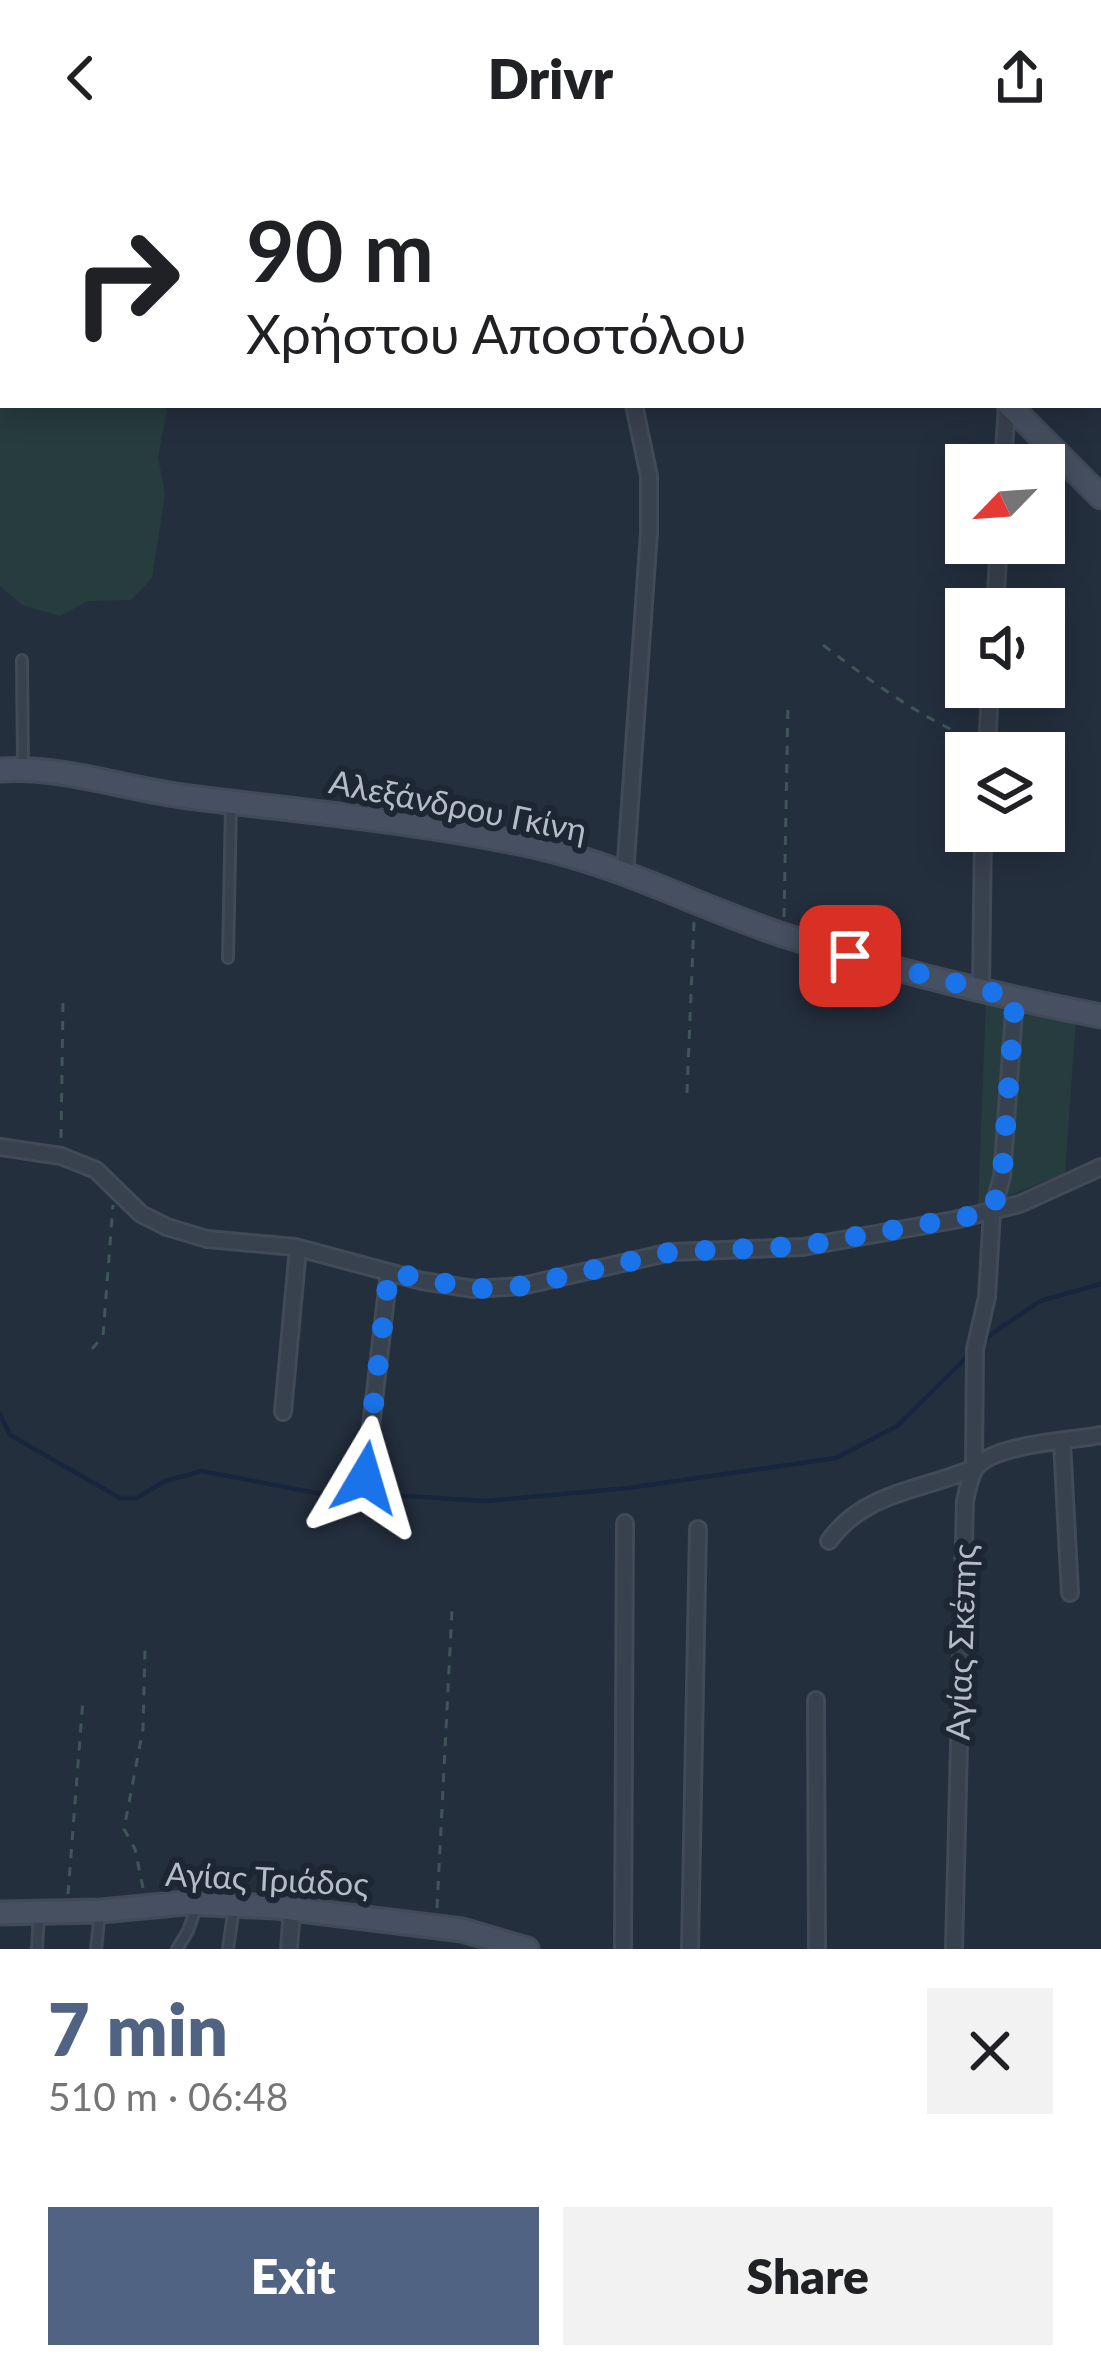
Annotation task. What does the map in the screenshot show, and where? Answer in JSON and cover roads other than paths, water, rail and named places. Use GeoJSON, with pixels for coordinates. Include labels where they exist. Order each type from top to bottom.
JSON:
{"type":"FeatureCollection","features":[{"type":"Feature","properties":{"kind":"street"},"geometry":{"type":"LineString","coordinates":[[625,875],[649,532],[649,476],[635,408]]}},
{"type":"Feature","properties":{"kind":"street"},"geometry":{"type":"LineString","coordinates":[[1005,444],[1008,408]]}},
{"type":"Feature","properties":{"kind":"street"},"geometry":{"type":"LineString","coordinates":[[1011,408],[1101,496]]}},
{"type":"Feature","properties":{"kind":"street","name":"Αλεξάνδρου Γκίνη"},"geometry":{"type":"LineString","coordinates":[[12,769],[95,777],[172,795],[546,849],[883,966],[1101,1016]]}},
{"type":"Feature","properties":{"kind":"street"},"geometry":{"type":"LineString","coordinates":[[982,989],[983,852]]}},
{"type":"Feature","properties":{"kind":"street","name":"Αγίας Σκέπης"},"geometry":{"type":"LineString","coordinates":[[954,1949],[964,1521],[974,1468],[975,1349],[987,1298],[992,1212],[1002,1177],[1015,998]]}},
{"type":"Feature","properties":{"kind":"street"},"geometry":{"type":"LineString","coordinates":[[0,1148],[61,1156],[96,1170],[141,1214],[167,1227],[207,1238],[298,1248],[474,1289],[522,1286],[671,1252],[803,1246],[992,1212],[1101,1167]]}},
{"type":"Feature","properties":{"kind":"street"},"geometry":{"type":"LineString","coordinates":[[284,1412],[298,1248]]}},
{"type":"Feature","properties":{"kind":"street"},"geometry":{"type":"LineString","coordinates":[[365,1478],[389,1272]]}},
{"type":"Feature","properties":{"kind":"street"},"geometry":{"type":"LineString","coordinates":[[830,1541],[845,1520],[869,1505],[1024,1447],[1101,1435]]}},
{"type":"Feature","properties":{"kind":"street"},"geometry":{"type":"LineString","coordinates":[[1061,1442],[1070,1593]]}},
{"type":"Feature","properties":{"kind":"street"},"geometry":{"type":"LineString","coordinates":[[622,1949],[625,1523]]}},
{"type":"Feature","properties":{"kind":"street"},"geometry":{"type":"LineString","coordinates":[[690,1949],[698,1529]]}},
{"type":"Feature","properties":{"kind":"street"},"geometry":{"type":"LineString","coordinates":[[817,1700],[817,1949]]}},
{"type":"Feature","properties":{"kind":"street","name":"Αγίας Τριάδος"},"geometry":{"type":"LineString","coordinates":[[0,1913],[234,1905],[436,1927],[527,1949]]}},
{"type":"Feature","properties":{"kind":"street"},"geometry":{"type":"LineString","coordinates":[[289,1949],[292,1909]]}},
{"type":"Feature","properties":{"kind":"lane"},"geometry":{"type":"LineString","coordinates":[[12,769],[22,660]]}},
{"type":"Feature","properties":{"kind":"lane"},"geometry":{"type":"LineString","coordinates":[[228,958],[231,802]]}},
{"type":"Feature","properties":{"kind":"lane"},"geometry":{"type":"LineString","coordinates":[[177,1949],[197,1903]]}},
{"type":"Feature","properties":{"kind":"lane"},"geometry":{"type":"LineString","coordinates":[[228,1949],[234,1905]]}},
{"type":"Feature","properties":{"kind":"lane"},"geometry":{"type":"LineString","coordinates":[[96,1949],[100,1911]]}},
{"type":"Feature","properties":{"kind":"lane"},"geometry":{"type":"LineString","coordinates":[[37,1949],[39,1912]]}},
{"type":"Feature","properties":{"kind":"waterway"},"geometry":{"type":"LineString","coordinates":[[983,1340],[1040,1301],[1101,1284]]}},
{"type":"Feature","properties":{"kind":"waterway"},"geometry":{"type":"LineString","coordinates":[[0,1414],[10,1435],[120,1498],[137,1498],[165,1481],[202,1471],[326,1495],[486,1501],[628,1488],[836,1458],[897,1426],[971,1353]]}}]}
